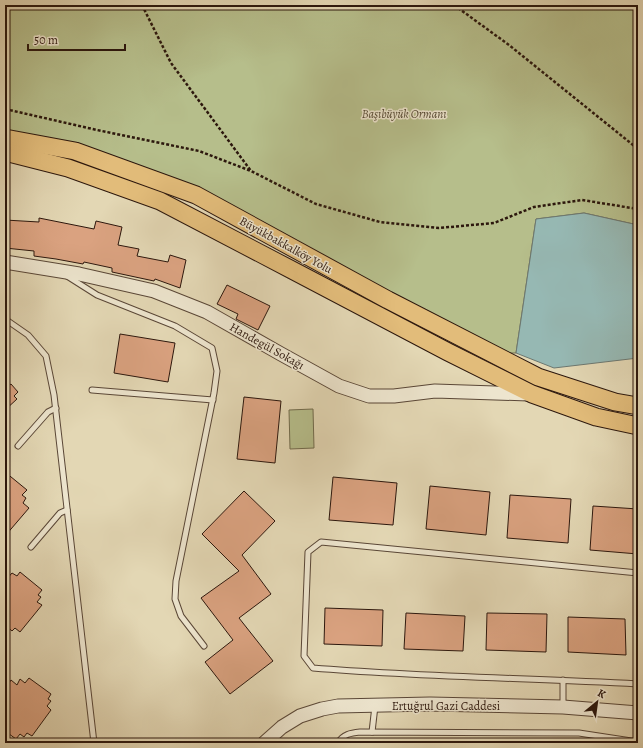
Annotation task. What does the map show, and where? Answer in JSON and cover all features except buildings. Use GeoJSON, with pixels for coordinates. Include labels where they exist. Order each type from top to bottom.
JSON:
{"type":"FeatureCollection","features":[{"type":"Feature","properties":{"kind":"highway","name":"Büyükbakkalköy Yolu"},"geometry":{"type":"LineString","coordinates":[[5,138],[76,152],[196,195],[388,300],[538,377],[615,402],[638,406]]}},
{"type":"Feature","properties":{"kind":"highway","name":"Büyükbakkalköy Yolu"},"geometry":{"type":"LineString","coordinates":[[5,152],[68,168],[160,201],[448,352],[532,394],[596,417],[638,426]]}},
{"type":"Feature","properties":{"kind":"highway"},"geometry":{"type":"LineString","coordinates":[[532,394],[555,383]]}},
{"type":"Feature","properties":{"kind":"street","name":"Handegül Sokağı"},"geometry":{"type":"LineString","coordinates":[[5,262],[79,274],[154,290],[207,312],[339,386],[369,396],[394,396],[435,391],[532,394]]}},
{"type":"Feature","properties":{"kind":"street","name":"Ertuğrul Gazi Caddesi"},"geometry":{"type":"LineString","coordinates":[[264,743],[282,727],[300,716],[338,706],[430,704],[563,707],[638,713]]}},
{"type":"Feature","properties":{"kind":"lane"},"geometry":{"type":"LineString","coordinates":[[58,271],[97,295],[175,326],[212,348],[217,371],[213,400],[176,581],[176,599],[181,616],[204,646]]}},
{"type":"Feature","properties":{"kind":"lane"},"geometry":{"type":"LineString","coordinates":[[5,319],[28,335],[46,356],[56,408],[94,743]]}},
{"type":"Feature","properties":{"kind":"lane"},"geometry":{"type":"LineString","coordinates":[[92,390],[213,400]]}},
{"type":"Feature","properties":{"kind":"lane"},"geometry":{"type":"LineString","coordinates":[[18,446],[48,412],[56,408]]}},
{"type":"Feature","properties":{"kind":"lane"},"geometry":{"type":"LineString","coordinates":[[31,547],[60,513],[67,510]]}},
{"type":"Feature","properties":{"kind":"lane"},"geometry":{"type":"LineString","coordinates":[[638,573],[320,542],[308,552],[304,656],[313,668],[370,673],[638,684]]}},
{"type":"Feature","properties":{"kind":"lane"},"geometry":{"type":"LineString","coordinates":[[563,680],[563,707]]}},
{"type":"Feature","properties":{"kind":"lane"},"geometry":{"type":"LineString","coordinates":[[372,732],[375,706]]}},
{"type":"Feature","properties":{"kind":"lane"},"geometry":{"type":"LineString","coordinates":[[338,743],[343,736],[347,734],[360,732],[580,733],[638,742]]}},
{"type":"Feature","properties":{"kind":"path"},"geometry":{"type":"LineString","coordinates":[[142,5],[171,63],[251,171]]}},
{"type":"Feature","properties":{"kind":"path"},"geometry":{"type":"LineString","coordinates":[[454,5],[509,46],[638,149]]}},
{"type":"Feature","properties":{"kind":"path"},"geometry":{"type":"LineString","coordinates":[[5,109],[199,151],[251,171],[316,204],[380,222],[439,228],[494,222],[534,207],[582,200],[638,209]]}},
{"type":"Feature","properties":{"kind":"green space","name":"Başıbüyük Ormanı"},"geometry":{"type":"Polygon","coordinates":[[[5,5],[638,5],[638,225],[584,213],[536,219],[516,353],[504,353],[245,214],[5,131],[5,5]]]}},
{"type":"Feature","properties":{"kind":"green space"},"geometry":{"type":"Polygon","coordinates":[[[313,409],[314,448],[290,449],[289,410],[313,409]]]}},
{"type":"Feature","properties":{"kind":"water"},"geometry":{"type":"Polygon","coordinates":[[[584,213],[638,225],[638,358],[554,368],[516,353],[536,219],[584,213]]]}}]}
